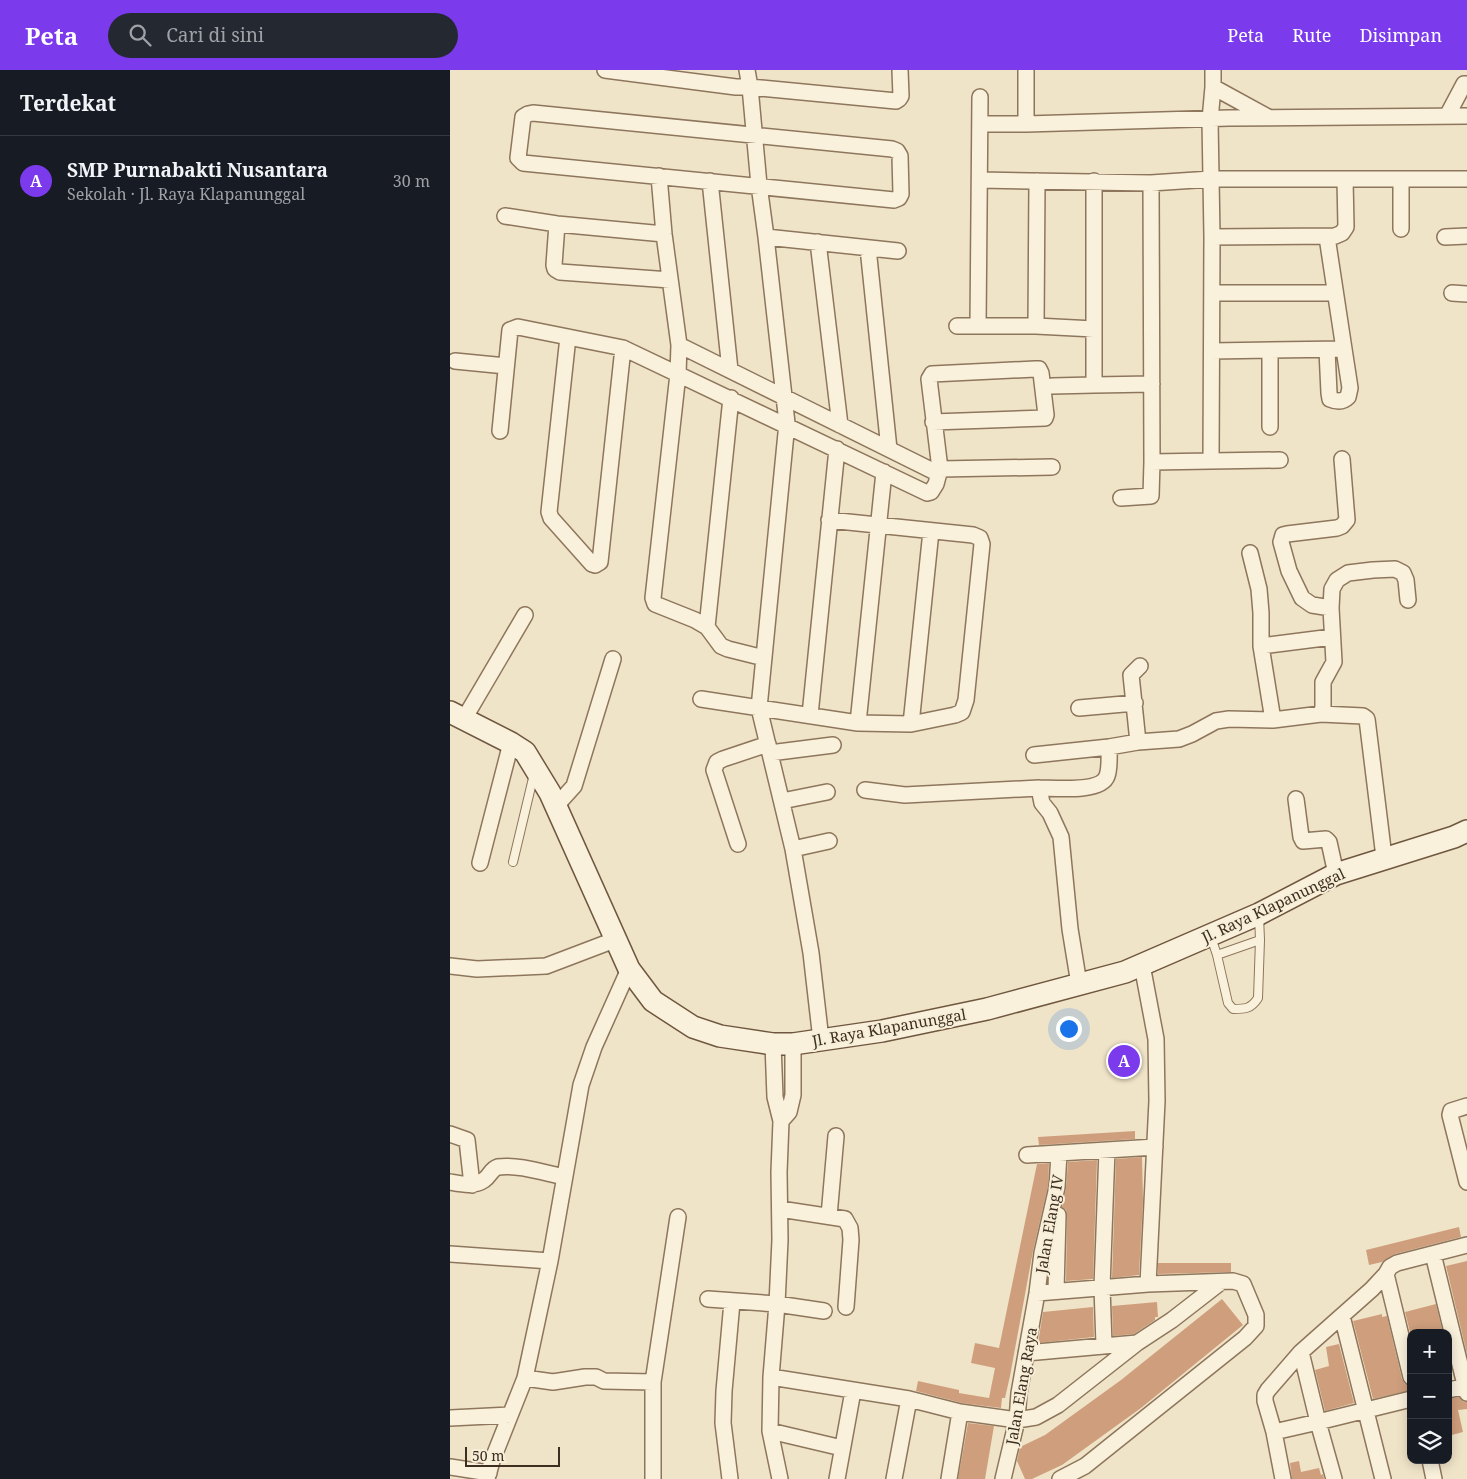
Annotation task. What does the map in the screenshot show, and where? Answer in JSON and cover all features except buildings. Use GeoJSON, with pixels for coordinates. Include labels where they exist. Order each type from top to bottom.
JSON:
{"type":"FeatureCollection","features":[{"type":"Feature","properties":{"kind":"street"},"geometry":{"type":"LineString","coordinates":[[605,70],[736,87],[896,101],[901,96],[900,70]]}},
{"type":"Feature","properties":{"kind":"street"},"geometry":{"type":"LineString","coordinates":[[747,70],[785,401],[786,424],[759,708],[792,848],[811,953],[821,1040]]}},
{"type":"Feature","properties":{"kind":"street"},"geometry":{"type":"LineString","coordinates":[[1026,70],[1026,124]]}},
{"type":"Feature","properties":{"kind":"street"},"geometry":{"type":"LineString","coordinates":[[1211,461],[1212,237],[1210,120],[1213,70]]}},
{"type":"Feature","properties":{"kind":"street"},"geometry":{"type":"LineString","coordinates":[[1447,116],[1464,84],[1467,84]]}},
{"type":"Feature","properties":{"kind":"street"},"geometry":{"type":"LineString","coordinates":[[1213,87],[1270,118]]}},
{"type":"Feature","properties":{"kind":"street"},"geometry":{"type":"LineString","coordinates":[[978,326],[980,97]]}},
{"type":"Feature","properties":{"kind":"street"},"geometry":{"type":"LineString","coordinates":[[534,113],[892,148],[900,156],[901,194],[899,198],[894,200],[659,176],[523,162],[518,158],[523,117],[534,113]]}},
{"type":"Feature","properties":{"kind":"street"},"geometry":{"type":"LineString","coordinates":[[981,124],[1467,116]]}},
{"type":"Feature","properties":{"kind":"street"},"geometry":{"type":"LineString","coordinates":[[659,176],[678,346],[678,374],[653,598],[655,604],[708,627],[721,646],[764,658]]}},
{"type":"Feature","properties":{"kind":"street"},"geometry":{"type":"LineString","coordinates":[[980,180],[1151,183],[1211,179],[1467,179]]}},
{"type":"Feature","properties":{"kind":"street"},"geometry":{"type":"LineString","coordinates":[[1212,237],[1327,237],[1342,232],[1346,227],[1345,179]]}},
{"type":"Feature","properties":{"kind":"street"},"geometry":{"type":"LineString","coordinates":[[1401,179],[1402,229]]}},
{"type":"Feature","properties":{"kind":"street"},"geometry":{"type":"LineString","coordinates":[[710,181],[730,370]]}},
{"type":"Feature","properties":{"kind":"street"},"geometry":{"type":"LineString","coordinates":[[1036,326],[1037,181]]}},
{"type":"Feature","properties":{"kind":"street"},"geometry":{"type":"LineString","coordinates":[[1094,182],[1094,385]]}},
{"type":"Feature","properties":{"kind":"street"},"geometry":{"type":"LineString","coordinates":[[1121,498],[1151,496],[1151,183]]}},
{"type":"Feature","properties":{"kind":"street"},"geometry":{"type":"LineString","coordinates":[[504,216],[557,224],[664,234]]}},
{"type":"Feature","properties":{"kind":"street"},"geometry":{"type":"LineString","coordinates":[[557,224],[554,265],[555,269],[560,272],[670,280]]}},
{"type":"Feature","properties":{"kind":"street"},"geometry":{"type":"LineString","coordinates":[[1446,236],[1467,236]]}},
{"type":"Feature","properties":{"kind":"street"},"geometry":{"type":"LineString","coordinates":[[766,237],[898,251]]}},
{"type":"Feature","properties":{"kind":"street"},"geometry":{"type":"LineString","coordinates":[[1327,237],[1350,388],[1345,401],[1330,399],[1328,393],[1327,350]]}},
{"type":"Feature","properties":{"kind":"street"},"geometry":{"type":"LineString","coordinates":[[818,242],[840,425]]}},
{"type":"Feature","properties":{"kind":"street"},"geometry":{"type":"LineString","coordinates":[[868,248],[889,449]]}},
{"type":"Feature","properties":{"kind":"street"},"geometry":{"type":"LineString","coordinates":[[1212,293],[1335,293]]}},
{"type":"Feature","properties":{"kind":"street"},"geometry":{"type":"LineString","coordinates":[[1452,293],[1467,294]]}},
{"type":"Feature","properties":{"kind":"street"},"geometry":{"type":"LineString","coordinates":[[957,326],[1036,326],[1094,329]]}},
{"type":"Feature","properties":{"kind":"street"},"geometry":{"type":"LineString","coordinates":[[500,431],[510,330],[514,327],[624,348],[927,493],[931,492],[936,484],[940,472],[934,422],[929,379],[930,376],[934,373],[1035,368],[1041,372],[1045,418],[934,422]]}},
{"type":"Feature","properties":{"kind":"street"},"geometry":{"type":"LineString","coordinates":[[568,337],[549,512],[551,518],[592,564],[595,565],[600,562],[624,348]]}},
{"type":"Feature","properties":{"kind":"street"},"geometry":{"type":"LineString","coordinates":[[678,346],[730,370],[785,401],[940,472],[1052,468]]}},
{"type":"Feature","properties":{"kind":"street"},"geometry":{"type":"LineString","coordinates":[[1212,351],[1344,350]]}},
{"type":"Feature","properties":{"kind":"street"},"geometry":{"type":"LineString","coordinates":[[1270,351],[1270,427]]}},
{"type":"Feature","properties":{"kind":"street"},"geometry":{"type":"LineString","coordinates":[[455,361],[506,366]]}},
{"type":"Feature","properties":{"kind":"street"},"geometry":{"type":"LineString","coordinates":[[1052,386],[1152,384]]}},
{"type":"Feature","properties":{"kind":"street"},"geometry":{"type":"LineString","coordinates":[[708,627],[731,398]]}},
{"type":"Feature","properties":{"kind":"street"},"geometry":{"type":"LineString","coordinates":[[810,715],[828,520],[837,449]]}},
{"type":"Feature","properties":{"kind":"street"},"geometry":{"type":"LineString","coordinates":[[1331,608],[1312,605],[1302,598],[1289,570],[1281,542],[1284,535],[1337,528],[1342,526],[1347,520],[1342,459]]}},
{"type":"Feature","properties":{"kind":"street"},"geometry":{"type":"LineString","coordinates":[[1152,462],[1280,460]]}},
{"type":"Feature","properties":{"kind":"street"},"geometry":{"type":"LineString","coordinates":[[858,722],[884,472]]}},
{"type":"Feature","properties":{"kind":"street"},"geometry":{"type":"LineString","coordinates":[[701,699],[858,722],[912,724],[962,712],[966,700],[982,544],[980,538],[973,535],[828,520]]}},
{"type":"Feature","properties":{"kind":"street"},"geometry":{"type":"LineString","coordinates":[[912,724],[930,531]]}},
{"type":"Feature","properties":{"kind":"street"},"geometry":{"type":"LineString","coordinates":[[1250,553],[1259,589],[1261,646],[1273,720]]}},
{"type":"Feature","properties":{"kind":"street"},"geometry":{"type":"LineString","coordinates":[[1321,714],[1324,682],[1334,662],[1331,608],[1332,589],[1337,580],[1348,574],[1395,569],[1403,572],[1406,580],[1408,600]]}},
{"type":"Feature","properties":{"kind":"street"},"geometry":{"type":"LineString","coordinates":[[457,715],[525,615]]}},
{"type":"Feature","properties":{"kind":"street"},"geometry":{"type":"LineString","coordinates":[[1261,646],[1332,636]]}},
{"type":"Feature","properties":{"kind":"street"},"geometry":{"type":"LineString","coordinates":[[556,806],[574,786],[613,658]]}},
{"type":"Feature","properties":{"kind":"street"},"geometry":{"type":"LineString","coordinates":[[1138,742],[1131,675],[1140,666]]}},
{"type":"Feature","properties":{"kind":"street"},"geometry":{"type":"LineString","coordinates":[[1078,708],[1135,703]]}},
{"type":"Feature","properties":{"kind":"street"},"geometry":{"type":"LineString","coordinates":[[1034,755],[1138,742],[1179,739],[1216,721],[1229,719],[1273,720],[1321,714],[1363,716],[1367,719],[1384,857]]}},
{"type":"Feature","properties":{"kind":"street","name":"Jl. Raya Klapanunggal"},"geometry":{"type":"LineString","coordinates":[[457,715],[511,742],[525,752],[536,767],[556,806],[629,969],[653,1001],[693,1027],[720,1036],[783,1044],[882,1032],[987,1010],[1142,966],[1259,914],[1336,874],[1384,857],[1454,837],[1467,831]]}},
{"type":"Feature","properties":{"kind":"street"},"geometry":{"type":"LineString","coordinates":[[480,863],[511,742]]}},
{"type":"Feature","properties":{"kind":"street"},"geometry":{"type":"LineString","coordinates":[[738,844],[714,770],[717,762],[769,748],[833,745]]}},
{"type":"Feature","properties":{"kind":"street"},"geometry":{"type":"LineString","coordinates":[[865,790],[905,795],[995,789],[1092,787],[1103,782],[1108,775],[1109,747]]}},
{"type":"Feature","properties":{"kind":"street"},"geometry":{"type":"LineString","coordinates":[[1039,788],[1042,803],[1050,813],[1061,837],[1070,929],[1079,984]]}},
{"type":"Feature","properties":{"kind":"street"},"geometry":{"type":"LineString","coordinates":[[782,801],[827,792]]}},
{"type":"Feature","properties":{"kind":"street"},"geometry":{"type":"LineString","coordinates":[[1296,799],[1302,838],[1304,841],[1326,839],[1329,842],[1336,874]]}},
{"type":"Feature","properties":{"kind":"street"},"geometry":{"type":"LineString","coordinates":[[792,848],[830,840]]}},
{"type":"Feature","properties":{"kind":"street"},"geometry":{"type":"LineString","coordinates":[[450,966],[477,969],[546,966],[617,939]]}},
{"type":"Feature","properties":{"kind":"street"},"geometry":{"type":"LineString","coordinates":[[1142,966],[1156,1039],[1157,1102],[1148,1284]]}},
{"type":"Feature","properties":{"kind":"street"},"geometry":{"type":"LineString","coordinates":[[450,1466],[488,1476],[525,1378],[550,1261],[581,1085],[594,1047],[629,969]]}},
{"type":"Feature","properties":{"kind":"street"},"geometry":{"type":"LineString","coordinates":[[780,1479],[770,1431],[771,1377],[777,1304],[780,1209],[778,1172],[781,1121],[789,1112],[793,1095],[783,1044]]}},
{"type":"Feature","properties":{"kind":"street"},"geometry":{"type":"LineString","coordinates":[[1467,1106],[1451,1111],[1450,1115],[1467,1182]]}},
{"type":"Feature","properties":{"kind":"street"},"geometry":{"type":"LineString","coordinates":[[450,1134],[467,1140],[472,1185]]}},
{"type":"Feature","properties":{"kind":"street"},"geometry":{"type":"LineString","coordinates":[[829,1216],[836,1136]]}},
{"type":"Feature","properties":{"kind":"street"},"geometry":{"type":"LineString","coordinates":[[1027,1155],[1155,1147]]}},
{"type":"Feature","properties":{"kind":"street"},"geometry":{"type":"LineString","coordinates":[[1104,1345],[1102,1287],[1107,1150]]}},
{"type":"Feature","properties":{"kind":"street","name":"Jalan Elang IV"},"geometry":{"type":"LineString","coordinates":[[1037,1293],[1042,1253],[1056,1187],[1059,1154]]}},
{"type":"Feature","properties":{"kind":"street"},"geometry":{"type":"LineString","coordinates":[[450,1182],[472,1185],[484,1181],[494,1169],[500,1167],[528,1170],[564,1178]]}},
{"type":"Feature","properties":{"kind":"street"},"geometry":{"type":"LineString","coordinates":[[1056,1187],[1058,1215],[1056,1291]]}},
{"type":"Feature","properties":{"kind":"street"},"geometry":{"type":"LineString","coordinates":[[780,1209],[844,1219],[850,1228],[851,1240],[846,1307]]}},
{"type":"Feature","properties":{"kind":"street"},"geometry":{"type":"LineString","coordinates":[[653,1479],[653,1382],[678,1217]]}},
{"type":"Feature","properties":{"kind":"street"},"geometry":{"type":"LineString","coordinates":[[1283,1479],[1265,1395],[1301,1352],[1386,1274],[1390,1266],[1467,1245]]}},
{"type":"Feature","properties":{"kind":"street"},"geometry":{"type":"LineString","coordinates":[[450,1254],[550,1261]]}},
{"type":"Feature","properties":{"kind":"street"},"geometry":{"type":"LineString","coordinates":[[1433,1254],[1466,1388],[1452,1390]]}},
{"type":"Feature","properties":{"kind":"street"},"geometry":{"type":"LineString","coordinates":[[1386,1274],[1410,1374]]}},
{"type":"Feature","properties":{"kind":"street"},"geometry":{"type":"LineString","coordinates":[[1037,1293],[1148,1284],[1233,1281],[1243,1284],[1256,1314],[1256,1326],[1251,1334],[1085,1466],[1060,1479]]}},
{"type":"Feature","properties":{"kind":"street"},"geometry":{"type":"LineString","coordinates":[[771,1377],[909,1399],[960,1412],[1017,1420],[1036,1417],[1058,1405],[1136,1343],[1172,1320],[1221,1282]]}},
{"type":"Feature","properties":{"kind":"street","name":"Jalan Elang Raya"},"geometry":{"type":"LineString","coordinates":[[1003,1479],[1017,1420],[1019,1393],[1037,1293]]}},
{"type":"Feature","properties":{"kind":"street"},"geometry":{"type":"LineString","coordinates":[[708,1299],[777,1304],[824,1310]]}},
{"type":"Feature","properties":{"kind":"street"},"geometry":{"type":"LineString","coordinates":[[730,1479],[724,1423],[724,1391],[732,1302]]}},
{"type":"Feature","properties":{"kind":"street"},"geometry":{"type":"LineString","coordinates":[[1342,1316],[1383,1479]]}},
{"type":"Feature","properties":{"kind":"street"},"geometry":{"type":"LineString","coordinates":[[1026,1353],[1136,1343]]}},
{"type":"Feature","properties":{"kind":"street"},"geometry":{"type":"LineString","coordinates":[[1301,1352],[1334,1479]]}},
{"type":"Feature","properties":{"kind":"street"},"geometry":{"type":"LineString","coordinates":[[525,1378],[553,1382],[596,1377],[604,1381],[653,1382]]}},
{"type":"Feature","properties":{"kind":"street"},"geometry":{"type":"LineString","coordinates":[[837,1479],[853,1391]]}},
{"type":"Feature","properties":{"kind":"street"},"geometry":{"type":"LineString","coordinates":[[894,1479],[909,1399]]}},
{"type":"Feature","properties":{"kind":"street"},"geometry":{"type":"LineString","coordinates":[[1274,1432],[1407,1400]]}},
{"type":"Feature","properties":{"kind":"street"},"geometry":{"type":"LineString","coordinates":[[949,1479],[960,1412]]}},
{"type":"Feature","properties":{"kind":"street"},"geometry":{"type":"LineString","coordinates":[[450,1418],[510,1415]]}},
{"type":"Feature","properties":{"kind":"street"},"geometry":{"type":"LineString","coordinates":[[770,1431],[842,1448]]}},
{"type":"Feature","properties":{"kind":"street"},"geometry":{"type":"LineString","coordinates":[[1431,1464],[1434,1479]]}},
{"type":"Feature","properties":{"kind":"lane"},"geometry":{"type":"LineString","coordinates":[[513,862],[536,767]]}},
{"type":"Feature","properties":{"kind":"lane"},"geometry":{"type":"LineString","coordinates":[[1210,935],[1217,955],[1228,1003],[1233,1009],[1244,1009],[1254,1005],[1258,998],[1259,914]]}},
{"type":"Feature","properties":{"kind":"lane"},"geometry":{"type":"LineString","coordinates":[[1217,955],[1260,940]]}},
{"type":"Feature","properties":{"kind":"place","name":"SMP Purnabakti Nusantara"},"geometry":{"type":"Point","coordinates":[1124,1061]}}]}
